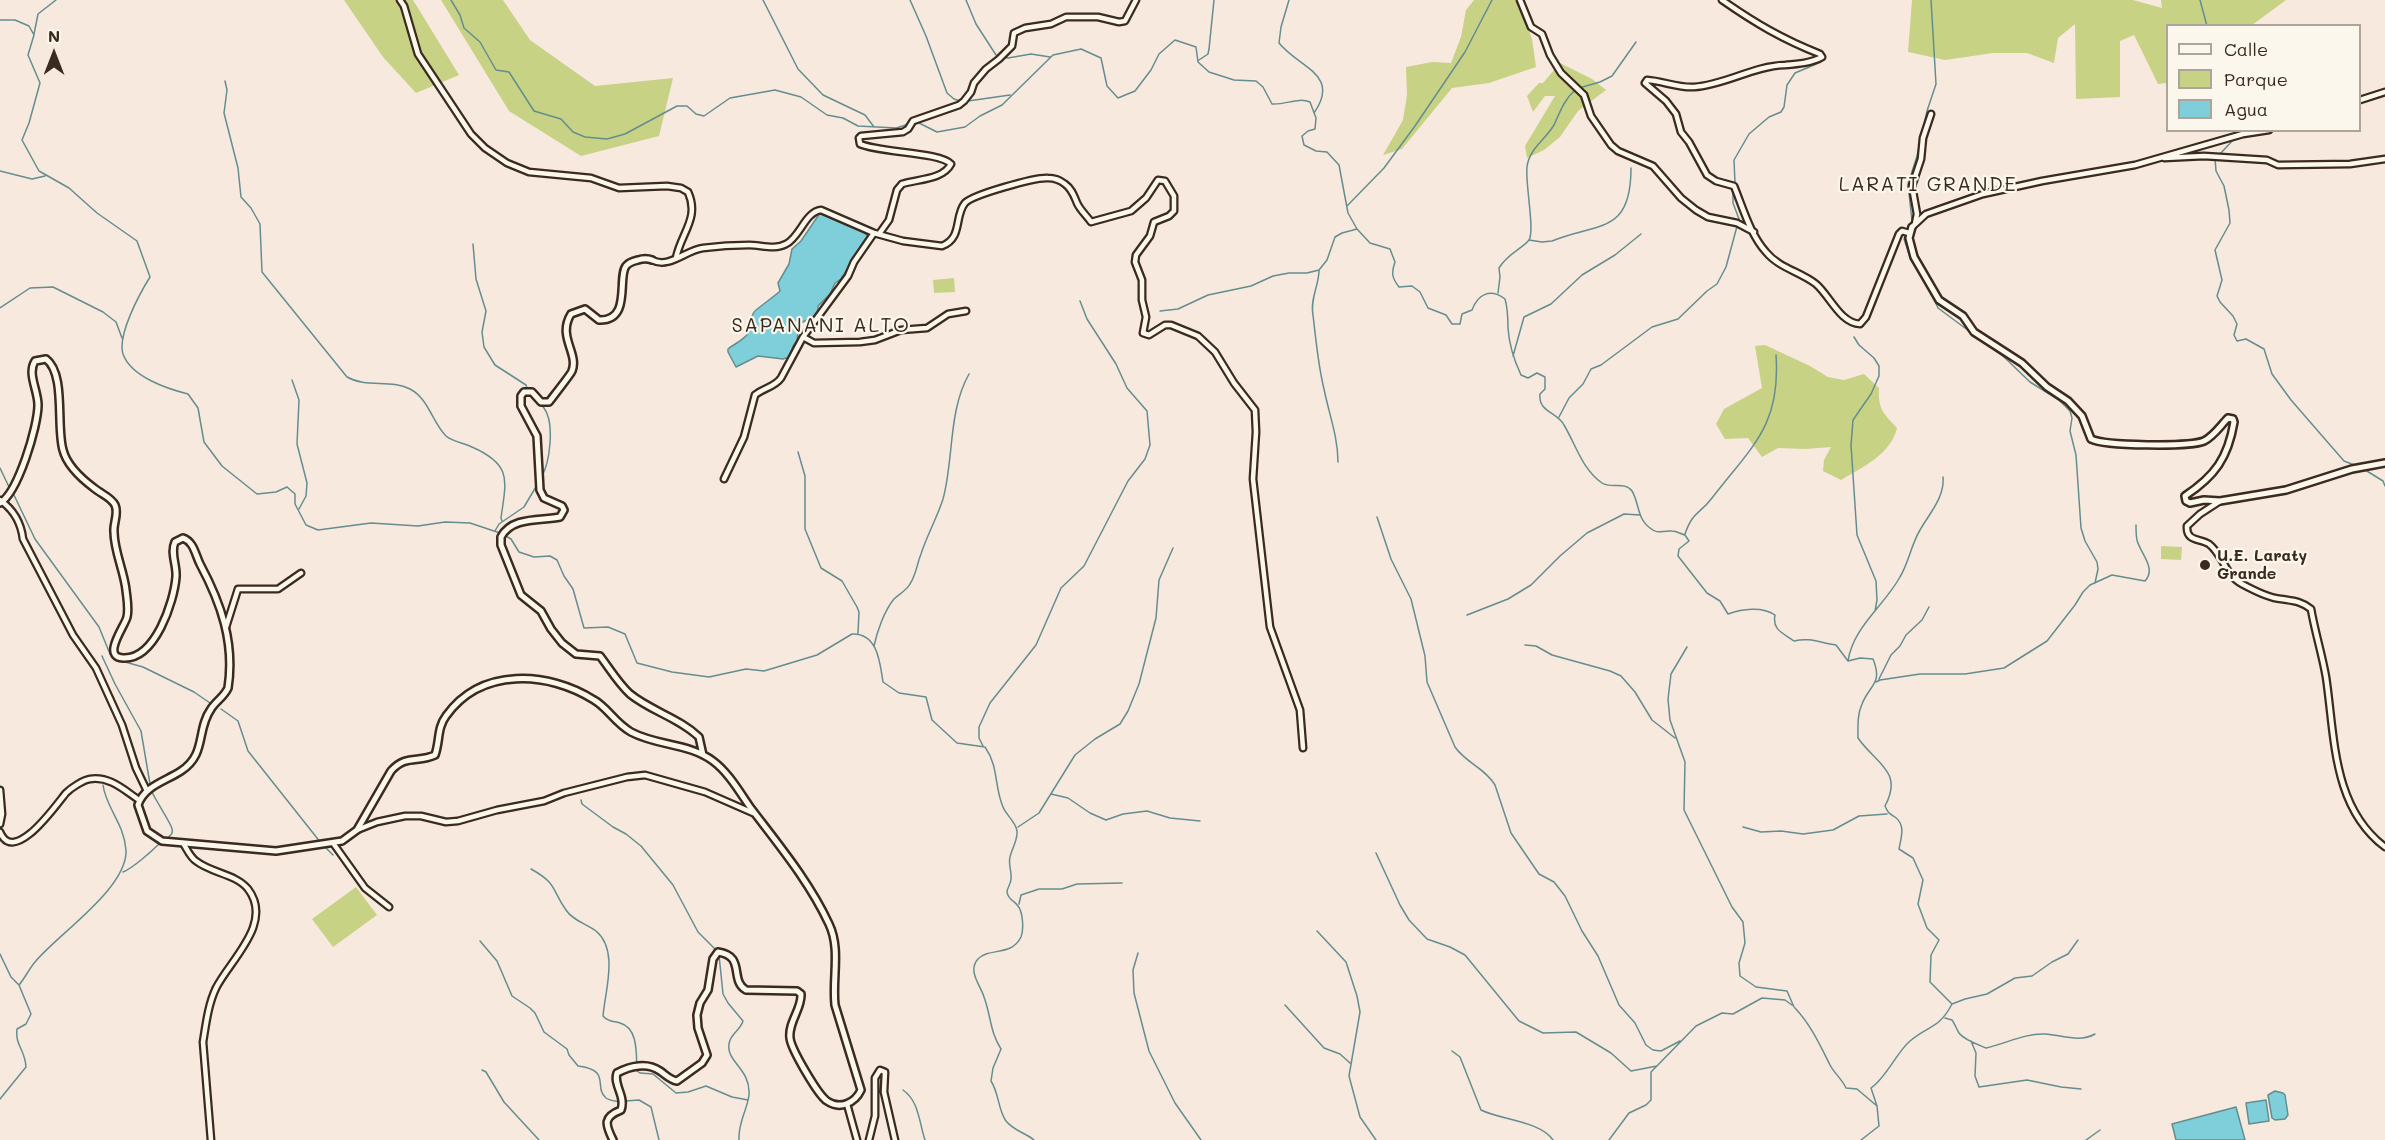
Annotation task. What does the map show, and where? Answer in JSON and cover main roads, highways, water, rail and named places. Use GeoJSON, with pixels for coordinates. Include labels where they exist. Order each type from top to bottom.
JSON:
{"type":"FeatureCollection","features":[{"type":"Feature","properties":{"kind":"water"},"geometry":{"type":"Polygon","coordinates":[[[820,213],[859,229],[868,236],[841,279],[835,283],[830,294],[818,306],[818,314],[799,324],[797,341],[790,357],[783,359],[758,356],[736,367],[728,349],[749,333],[754,312],[780,291],[778,283],[789,264],[792,249],[801,241],[820,213]]]}},
{"type":"Feature","properties":{"kind":"water"},"geometry":{"type":"Polygon","coordinates":[[[2275,1091],[2285,1095],[2288,1115],[2285,1119],[2272,1118],[2268,1095],[2275,1091]]]}},
{"type":"Feature","properties":{"kind":"water"},"geometry":{"type":"Polygon","coordinates":[[[2266,1100],[2269,1121],[2249,1124],[2246,1103],[2266,1100]]]}},
{"type":"Feature","properties":{"kind":"water"},"geometry":{"type":"Polygon","coordinates":[[[2236,1107],[2245,1140],[2176,1140],[2172,1124],[2236,1107]]]}},
{"type":"Feature","properties":{"kind":"waterway"},"geometry":{"type":"LineString","coordinates":[[34,34],[38,14],[56,0]]}},
{"type":"Feature","properties":{"kind":"waterway"},"geometry":{"type":"LineString","coordinates":[[451,0],[460,15],[464,28],[480,42],[496,70],[509,72],[534,111],[561,119],[573,132],[585,137],[607,139],[625,134],[677,106],[687,106],[696,114],[704,116],[730,98],[775,90],[801,97],[827,115],[843,118],[858,126],[896,128],[909,124]]}},
{"type":"Feature","properties":{"kind":"waterway"},"geometry":{"type":"LineString","coordinates":[[763,0],[798,69],[823,95],[865,115],[874,127]]}},
{"type":"Feature","properties":{"kind":"waterway"},"geometry":{"type":"LineString","coordinates":[[910,0],[947,93],[960,101]]}},
{"type":"Feature","properties":{"kind":"waterway"},"geometry":{"type":"LineString","coordinates":[[966,0],[976,24],[996,55],[1008,58],[1031,54],[1050,57]]}},
{"type":"Feature","properties":{"kind":"waterway"},"geometry":{"type":"LineString","coordinates":[[1199,60],[1208,54],[1214,0]]}},
{"type":"Feature","properties":{"kind":"waterway"},"geometry":{"type":"LineString","coordinates":[[1289,0],[1279,43],[1320,80],[1323,89],[1321,100],[1314,113]]}},
{"type":"Feature","properties":{"kind":"waterway"},"geometry":{"type":"LineString","coordinates":[[1347,206],[1384,168],[1415,126],[1465,52],[1492,0]]}},
{"type":"Feature","properties":{"kind":"waterway"},"geometry":{"type":"LineString","coordinates":[[1924,279],[1911,260],[1904,239],[1912,221],[1908,184],[1936,84],[1931,0]]}},
{"type":"Feature","properties":{"kind":"waterway"},"geometry":{"type":"LineString","coordinates":[[2200,0],[2206,24]]}},
{"type":"Feature","properties":{"kind":"waterway"},"geometry":{"type":"LineString","coordinates":[[0,20],[15,20],[29,26],[34,35],[28,55],[40,83],[22,140],[39,171],[69,188],[97,213],[137,241],[150,277],[135,303],[126,326],[123,336],[123,354],[134,369],[151,381],[188,394],[198,408],[204,442],[222,466],[257,494],[276,492],[287,487],[295,494],[295,504],[306,525],[318,530],[371,523],[418,526],[445,522],[470,523],[500,533]]}},
{"type":"Feature","properties":{"kind":"waterway"},"geometry":{"type":"LineString","coordinates":[[914,124],[919,123],[937,132],[965,127],[1002,105],[1053,55],[1081,49],[1101,58],[1107,86],[1118,98],[1135,91],[1151,70],[1159,54],[1175,40],[1196,47],[1198,62],[1209,72],[1234,80],[1256,81],[1263,87],[1272,104],[1301,100],[1310,102],[1316,118],[1315,129],[1302,136],[1304,145],[1316,151],[1327,152],[1339,165],[1348,213],[1357,229],[1370,243],[1390,249],[1395,262],[1393,275],[1399,287],[1412,286],[1420,292],[1428,308],[1446,315],[1452,324],[1460,324],[1462,314],[1472,310],[1485,294],[1490,293],[1505,299],[1511,346],[1521,375],[1528,378],[1537,373],[1545,377],[1545,389],[1540,394],[1542,405],[1561,421],[1584,464],[1595,477],[1606,485],[1626,486],[1632,491],[1640,515],[1646,524],[1655,531],[1674,531],[1685,535],[1689,541],[1679,549],[1678,556],[1707,593],[1720,601],[1728,614],[1746,610],[1764,610],[1775,615],[1777,628],[1794,641],[1810,640],[1836,645],[1848,661],[1860,658],[1873,659],[1877,674],[1860,708],[1858,738],[1885,768],[1889,776],[1890,794],[1885,806],[1901,824],[1899,849],[1913,858],[1923,880],[1918,904],[1927,928],[1939,940],[1931,955],[1930,982],[1952,1004],[1943,1018],[1905,1046],[1882,1078],[1871,1088],[1877,1106],[1879,1126],[1861,1140]]}},
{"type":"Feature","properties":{"kind":"waterway"},"geometry":{"type":"LineString","coordinates":[[1579,88],[1612,76],[1636,42]]}},
{"type":"Feature","properties":{"kind":"waterway"},"geometry":{"type":"LineString","coordinates":[[1735,183],[1734,160],[1749,134],[1769,117],[1781,112],[1784,107],[1787,85],[1795,73],[1821,62]]}},
{"type":"Feature","properties":{"kind":"waterway"},"geometry":{"type":"LineString","coordinates":[[225,81],[227,90],[224,113],[238,168],[241,197],[251,208],[260,224],[262,272],[347,377],[362,382],[395,384],[410,389],[422,399],[446,436],[495,460],[504,475],[502,521]]}},
{"type":"Feature","properties":{"kind":"waterway"},"geometry":{"type":"LineString","coordinates":[[1498,293],[1499,268],[1506,259],[1529,240],[1531,235],[1528,161],[1554,125],[1565,102],[1575,90]]}},
{"type":"Feature","properties":{"kind":"waterway"},"geometry":{"type":"LineString","coordinates":[[968,101],[1010,95]]}},
{"type":"Feature","properties":{"kind":"waterway"},"geometry":{"type":"LineString","coordinates":[[2219,155],[2234,139]]}},
{"type":"Feature","properties":{"kind":"waterway"},"geometry":{"type":"LineString","coordinates":[[2215,158],[2216,171],[2224,186],[2230,223],[2215,250],[2222,280],[2217,296],[2237,324],[2234,335],[2237,341],[2246,339],[2264,349],[2272,374],[2291,400],[2344,461],[2357,466]]}},
{"type":"Feature","properties":{"kind":"waterway"},"geometry":{"type":"LineString","coordinates":[[1529,240],[1552,241],[1597,227],[1618,216],[1625,205],[1631,168]]}},
{"type":"Feature","properties":{"kind":"waterway"},"geometry":{"type":"LineString","coordinates":[[0,171],[32,179],[45,176]]}},
{"type":"Feature","properties":{"kind":"waterway"},"geometry":{"type":"LineString","coordinates":[[1559,417],[1569,398],[1583,384],[1591,369],[1601,365],[1652,327],[1678,319],[1717,284],[1726,267],[1739,219],[1733,203],[1733,188]]}},
{"type":"Feature","properties":{"kind":"waterway"},"geometry":{"type":"LineString","coordinates":[[1160,311],[1178,309],[1208,295],[1251,286],[1273,276],[1319,270],[1327,260],[1335,237],[1357,229]]}},
{"type":"Feature","properties":{"kind":"waterway"},"geometry":{"type":"LineString","coordinates":[[1513,356],[1524,317],[1551,304],[1582,275],[1615,255],[1641,234]]}},
{"type":"Feature","properties":{"kind":"waterway"},"geometry":{"type":"LineString","coordinates":[[473,244],[476,279],[486,311],[482,332],[484,347],[495,365],[526,385],[528,391]]}},
{"type":"Feature","properties":{"kind":"waterway"},"geometry":{"type":"LineString","coordinates":[[1319,270],[1313,315],[1320,371],[1335,435],[1338,462]]}},
{"type":"Feature","properties":{"kind":"waterway"},"geometry":{"type":"LineString","coordinates":[[0,308],[30,288],[53,287],[103,312],[116,322],[122,338]]}},
{"type":"Feature","properties":{"kind":"waterway"},"geometry":{"type":"LineString","coordinates":[[1929,288],[1938,308],[2004,357],[2030,382],[2059,400],[2070,411],[2072,418],[2070,431],[2076,455],[2081,528],[2085,541],[2097,562],[2095,583]]}},
{"type":"Feature","properties":{"kind":"waterway"},"geometry":{"type":"LineString","coordinates":[[983,746],[979,738],[979,727],[990,703],[1036,645],[1061,588],[1084,566],[1128,481],[1145,459],[1150,445],[1147,411],[1127,388],[1116,364],[1087,319],[1080,301]]}},
{"type":"Feature","properties":{"kind":"waterway"},"geometry":{"type":"LineString","coordinates":[[1854,337],[1879,366],[1879,376],[1871,394],[1853,420],[1851,445],[1857,535],[1876,581],[1875,611]]}},
{"type":"Feature","properties":{"kind":"waterway"},"geometry":{"type":"LineString","coordinates":[[1685,534],[1694,517],[1712,498],[1761,434],[1774,400],[1776,355]]}},
{"type":"Feature","properties":{"kind":"waterway"},"geometry":{"type":"LineString","coordinates":[[874,646],[887,609],[912,581],[923,547],[941,506],[954,419],[962,388],[969,374]]}},
{"type":"Feature","properties":{"kind":"waterway"},"geometry":{"type":"LineString","coordinates":[[292,380],[299,400],[297,444],[307,483],[306,496],[299,509]]}},
{"type":"Feature","properties":{"kind":"waterway"},"geometry":{"type":"LineString","coordinates":[[530,395],[544,408],[549,423],[549,453],[541,478]]}},
{"type":"Feature","properties":{"kind":"waterway"},"geometry":{"type":"LineString","coordinates":[[798,452],[805,476],[805,529],[821,568],[842,581],[857,607],[859,612],[858,633]]}},
{"type":"Feature","properties":{"kind":"waterway"},"geometry":{"type":"LineString","coordinates":[[0,468],[9,487]]}},
{"type":"Feature","properties":{"kind":"waterway"},"geometry":{"type":"LineString","coordinates":[[2362,468],[2383,481],[2385,486]]}},
{"type":"Feature","properties":{"kind":"waterway"},"geometry":{"type":"LineString","coordinates":[[1848,661],[1862,627],[1893,588],[1903,571],[1917,536],[1942,491],[1943,477]]}},
{"type":"Feature","properties":{"kind":"waterway"},"geometry":{"type":"LineString","coordinates":[[495,531],[499,524],[524,507],[537,485]]}},
{"type":"Feature","properties":{"kind":"waterway"},"geometry":{"type":"LineString","coordinates":[[13,493],[35,539],[99,627],[110,654],[118,660],[143,667],[194,692],[210,703]]}},
{"type":"Feature","properties":{"kind":"waterway"},"geometry":{"type":"LineString","coordinates":[[1467,615],[1508,599],[1531,585],[1587,533],[1624,514],[1640,515]]}},
{"type":"Feature","properties":{"kind":"waterway"},"geometry":{"type":"LineString","coordinates":[[1377,517],[1391,559],[1411,599],[1425,656],[1427,682],[1455,747],[1495,785],[1511,833],[1539,874],[1554,882],[1565,896],[1582,931],[1598,956],[1619,1005],[1635,1023],[1646,1045],[1653,1050],[1661,1051],[1680,1041]]}},
{"type":"Feature","properties":{"kind":"waterway"},"geometry":{"type":"LineString","coordinates":[[1876,682],[1920,674],[1965,674],[2004,668],[2047,641],[2090,585],[2112,575],[2145,581],[2149,566],[2137,540],[2136,525]]}},
{"type":"Feature","properties":{"kind":"waterway"},"geometry":{"type":"LineString","coordinates":[[504,535],[511,539],[519,552],[534,557],[550,556],[557,560],[573,589],[584,628],[608,627],[625,634],[637,663],[672,672],[709,677],[746,669],[764,671],[817,655],[852,634],[861,635],[867,638],[876,650],[883,682],[899,693],[926,697],[932,720],[957,743],[985,747],[992,762],[1003,807],[1017,831],[1010,860],[1011,879],[1007,892],[1020,909],[1023,930],[1021,937],[1012,947],[988,953],[978,959],[974,973],[1001,1049],[993,1068],[991,1081],[1001,1112],[1006,1121],[1016,1130],[1034,1140]]}},
{"type":"Feature","properties":{"kind":"waterway"},"geometry":{"type":"LineString","coordinates":[[1018,827],[1039,813],[1075,755],[1095,739],[1120,724],[1128,711],[1139,684],[1156,618],[1159,580],[1173,548]]}},
{"type":"Feature","properties":{"kind":"waterway"},"geometry":{"type":"LineString","coordinates":[[1879,679],[1891,655],[1906,635],[1922,620],[1929,607]]}},
{"type":"Feature","properties":{"kind":"waterway"},"geometry":{"type":"LineString","coordinates":[[1525,645],[1536,646],[1552,655],[1621,676],[1635,692],[1652,720],[1675,738]]}},
{"type":"Feature","properties":{"kind":"waterway"},"geometry":{"type":"LineString","coordinates":[[1687,647],[1671,674],[1668,699],[1670,720],[1685,762],[1684,810],[1732,907],[1743,922],[1745,943],[1739,963],[1740,976],[1756,987],[1787,991],[1794,1007]]}},
{"type":"Feature","properties":{"kind":"waterway"},"geometry":{"type":"LineString","coordinates":[[102,656],[141,731],[150,784]]}},
{"type":"Feature","properties":{"kind":"waterway"},"geometry":{"type":"LineString","coordinates":[[221,709],[238,721],[248,751],[321,843]]}},
{"type":"Feature","properties":{"kind":"waterway"},"geometry":{"type":"LineString","coordinates":[[19,985],[46,951],[104,895],[124,865],[125,840],[103,785]]}},
{"type":"Feature","properties":{"kind":"waterway"},"geometry":{"type":"LineString","coordinates":[[152,792],[171,827],[172,833],[168,838]]}},
{"type":"Feature","properties":{"kind":"waterway"},"geometry":{"type":"LineString","coordinates":[[1051,794],[1068,798],[1090,813],[1106,820],[1123,814],[1147,811],[1170,818],[1200,821]]}},
{"type":"Feature","properties":{"kind":"waterway"},"geometry":{"type":"LineString","coordinates":[[581,800],[582,804],[641,846],[673,885],[698,932],[717,951]]}},
{"type":"Feature","properties":{"kind":"waterway"},"geometry":{"type":"LineString","coordinates":[[1743,827],[1761,832],[1781,831],[1803,834],[1833,830],[1859,816],[1887,814]]}},
{"type":"Feature","properties":{"kind":"waterway"},"geometry":{"type":"LineString","coordinates":[[123,872],[160,843]]}},
{"type":"Feature","properties":{"kind":"waterway"},"geometry":{"type":"LineString","coordinates":[[325,847],[333,855]]}},
{"type":"Feature","properties":{"kind":"waterway"},"geometry":{"type":"LineString","coordinates":[[1376,853],[1409,920],[1427,939],[1465,955],[1519,1021],[1543,1033],[1576,1032],[1611,1053],[1631,1071],[1657,1066]]}},
{"type":"Feature","properties":{"kind":"waterway"},"geometry":{"type":"LineString","coordinates":[[531,869],[550,883],[569,914],[596,931],[603,939],[609,960],[603,1016],[631,1030],[635,1043],[637,1071],[653,1074],[676,1093],[706,1086],[732,1097],[748,1100]]}},
{"type":"Feature","properties":{"kind":"waterway"},"geometry":{"type":"LineString","coordinates":[[1019,904],[1021,895],[1039,889],[1062,889],[1077,884],[1122,883]]}},
{"type":"Feature","properties":{"kind":"waterway"},"geometry":{"type":"LineString","coordinates":[[1317,931],[1346,962],[1357,996],[1360,1012],[1349,1076],[1360,1117],[1376,1140]]}},
{"type":"Feature","properties":{"kind":"waterway"},"geometry":{"type":"LineString","coordinates":[[1952,1004],[1987,994],[2015,978],[2032,976],[2068,954],[2078,940]]}},
{"type":"Feature","properties":{"kind":"waterway"},"geometry":{"type":"LineString","coordinates":[[480,941],[497,961],[512,996],[535,1013],[544,1032],[567,1049],[578,1066],[595,1071],[600,1079],[602,1094],[606,1098],[620,1102]]}},
{"type":"Feature","properties":{"kind":"waterway"},"geometry":{"type":"LineString","coordinates":[[1138,953],[1133,970],[1134,993],[1149,1051],[1175,1103],[1201,1140]]}},
{"type":"Feature","properties":{"kind":"waterway"},"geometry":{"type":"LineString","coordinates":[[0,954],[11,977],[19,985],[31,1014],[26,1024],[17,1029],[17,1040],[26,1067],[0,1099]]}},
{"type":"Feature","properties":{"kind":"waterway"},"geometry":{"type":"LineString","coordinates":[[719,955],[723,994],[743,1021],[729,1044],[731,1056],[743,1072],[749,1086],[739,1140]]}},
{"type":"Feature","properties":{"kind":"waterway"},"geometry":{"type":"LineString","coordinates":[[1609,1140],[1629,1113],[1651,1100],[1651,1072],[1696,1026],[1722,1013],[1733,1014],[1762,998],[1785,1000],[1792,1005]]}},
{"type":"Feature","properties":{"kind":"waterway"},"geometry":{"type":"LineString","coordinates":[[1285,1005],[1324,1048],[1340,1054],[1350,1063]]}},
{"type":"Feature","properties":{"kind":"waterway"},"geometry":{"type":"LineString","coordinates":[[1795,1008],[1810,1028],[1846,1088],[1857,1089],[1877,1106]]}},
{"type":"Feature","properties":{"kind":"waterway"},"geometry":{"type":"LineString","coordinates":[[1945,1018],[1952,1020],[1964,1038],[1986,1048],[2038,1034],[2077,1038],[2095,1034]]}},
{"type":"Feature","properties":{"kind":"waterway"},"geometry":{"type":"LineString","coordinates":[[1971,1041],[1976,1053],[1975,1076],[1979,1087],[2027,1080],[2081,1089]]}},
{"type":"Feature","properties":{"kind":"waterway"},"geometry":{"type":"LineString","coordinates":[[1452,1051],[1460,1057],[1481,1110],[1530,1125],[1553,1140]]}},
{"type":"Feature","properties":{"kind":"waterway"},"geometry":{"type":"LineString","coordinates":[[482,1070],[486,1072],[504,1102],[539,1140]]}},
{"type":"Feature","properties":{"kind":"waterway"},"geometry":{"type":"LineString","coordinates":[[903,1090],[912,1100],[918,1112],[925,1140]]}},
{"type":"Feature","properties":{"kind":"waterway"},"geometry":{"type":"LineString","coordinates":[[625,1101],[639,1100],[651,1107],[659,1140]]}},
{"type":"Feature","properties":{"kind":"waterway"},"geometry":{"type":"LineString","coordinates":[[2086,1140],[2100,1130]]}},
{"type":"Feature","properties":{"kind":"place","name":"U.E. Laraty Grande"},"geometry":{"type":"Point","coordinates":[2205,565]}},
{"type":"Feature","properties":{"kind":"district","name":"LARATI GRANDE"},"geometry":{"type":"Point","coordinates":[1928,185]}},
{"type":"Feature","properties":{"kind":"district","name":"SAPANANI ALTO"},"geometry":{"type":"Point","coordinates":[821,326]}}]}
